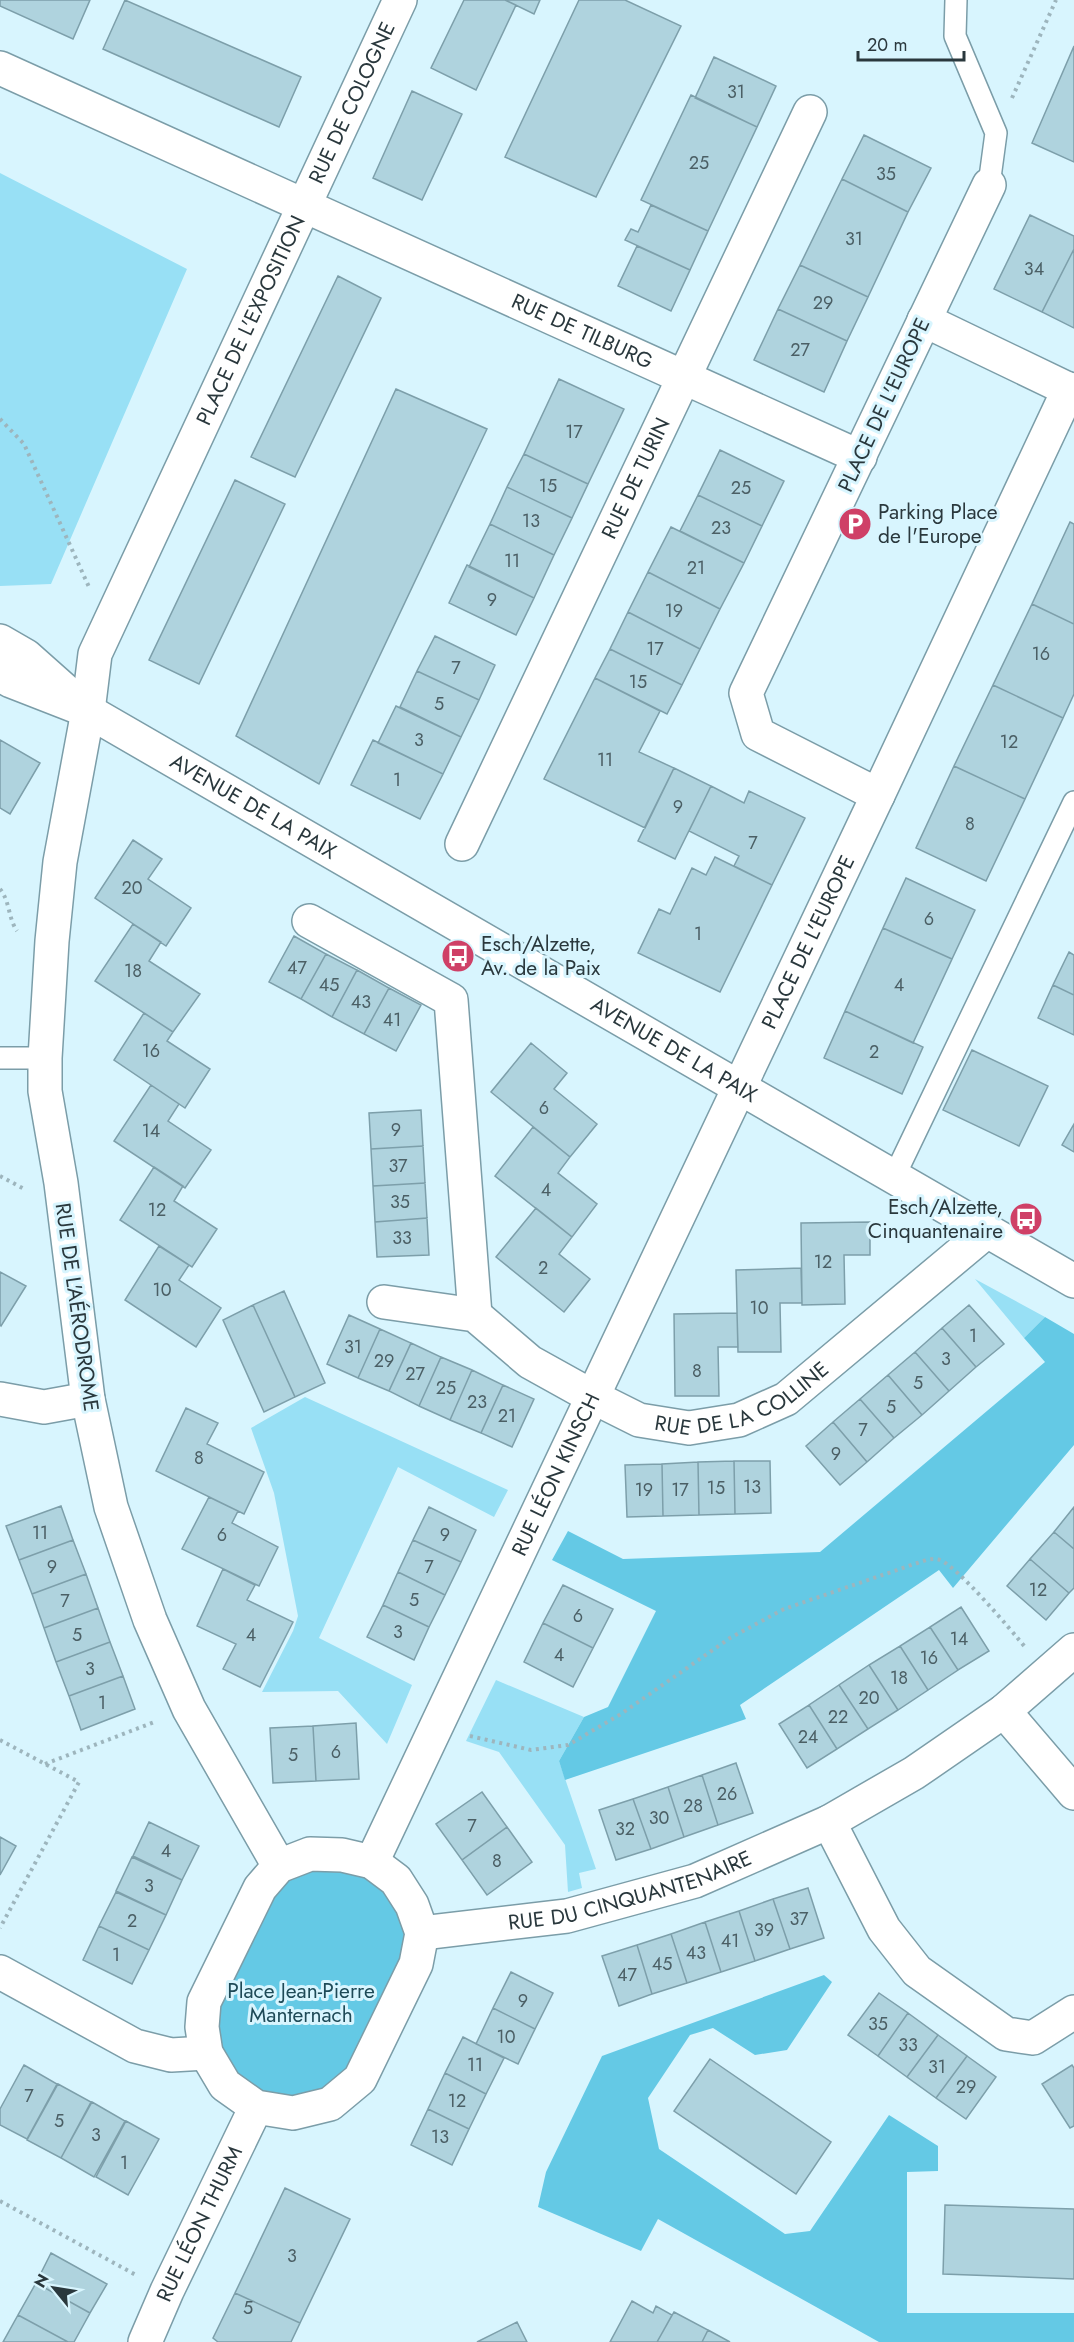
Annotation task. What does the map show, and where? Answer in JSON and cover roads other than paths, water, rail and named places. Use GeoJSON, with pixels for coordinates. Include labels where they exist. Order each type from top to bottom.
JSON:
{"type":"FeatureCollection","features":[{"type":"Feature","properties":{"kind":"street","name":"RUE DE COLOGNE"},"geometry":{"type":"LineString","coordinates":[[304,205],[400,0]]}},
{"type":"Feature","properties":{"kind":"street","name":"PLACE DE L'EXPOSITION"},"geometry":{"type":"LineString","coordinates":[[0,68],[304,205],[95,654],[88,711]]}},
{"type":"Feature","properties":{"kind":"street","name":"RUE DE TURIN"},"geometry":{"type":"LineString","coordinates":[[462,844],[810,112]]}},
{"type":"Feature","properties":{"kind":"street","name":"PLACE DE L'EUROPE"},"geometry":{"type":"LineString","coordinates":[[878,795],[758,734],[746,693],[989,185]]}},
{"type":"Feature","properties":{"kind":"street","name":"RUE DE TILBURG"},"geometry":{"type":"LineString","coordinates":[[304,205],[860,457]]}},
{"type":"Feature","properties":{"kind":"street"},"geometry":{"type":"LineString","coordinates":[[924,320],[1071,390]]}},
{"type":"Feature","properties":{"kind":"street","name":"PLACE DE L'EUROPE"},"geometry":{"type":"LineString","coordinates":[[740,1088],[1071,390]]}},
{"type":"Feature","properties":{"kind":"street","name":"AVENUE DE LA PAIX"},"geometry":{"type":"LineString","coordinates":[[0,641],[26,656],[88,711]]}},
{"type":"Feature","properties":{"kind":"street","name":"AVENUE DE LA PAIX"},"geometry":{"type":"LineString","coordinates":[[0,675],[88,711],[1074,1281]]}},
{"type":"Feature","properties":{"kind":"street","name":"RUE DE L'AÉRODROME"},"geometry":{"type":"LineString","coordinates":[[88,711],[60,862],[52,941],[45,1058],[45,1091],[61,1183],[88,1399],[111,1507],[150,1620],[189,1709],[279,1866]]}},
{"type":"Feature","properties":{"kind":"street"},"geometry":{"type":"LineString","coordinates":[[309,921],[451,1000],[475,1314],[384,1302]]}},
{"type":"Feature","properties":{"kind":"street","name":"RUE LÉON KINSCH"},"geometry":{"type":"LineString","coordinates":[[372,1862],[740,1088]]}},
{"type":"Feature","properties":{"kind":"street","name":"RUE DE LA COLLINE"},"geometry":{"type":"LineString","coordinates":[[475,1314],[530,1362],[639,1420],[689,1428],[739,1420],[786,1399],[987,1231]]}},
{"type":"Feature","properties":{"kind":"street"},"geometry":{"type":"LineString","coordinates":[[0,1399],[44,1407],[88,1399]]}},
{"type":"Feature","properties":{"kind":"street","name":"RUE DU CINQUANTENAIRE"},"geometry":{"type":"LineString","coordinates":[[422,1934],[567,1916],[695,1881],[830,1822],[914,1773],[1004,1711],[1074,1650]]}},
{"type":"Feature","properties":{"kind":"street"},"geometry":{"type":"LineString","coordinates":[[1004,1711],[1074,1793]]}},
{"type":"Feature","properties":{"kind":"street"},"geometry":{"type":"LineString","coordinates":[[830,1822],[884,1929],[916,1971],[1006,2034],[1033,2038],[1074,2012]]}},
{"type":"Feature","properties":{"kind":"street"},"geometry":{"type":"LineString","coordinates":[[310,1854],[342,1855],[372,1862],[396,1880],[412,1905],[422,1934],[416,1964],[360,2079],[330,2104],[293,2113],[256,2107],[225,2085],[206,2053],[202,2027],[204,2002],[261,1888],[279,1866],[310,1854]]}},
{"type":"Feature","properties":{"kind":"street"},"geometry":{"type":"LineString","coordinates":[[0,1972],[135,2046],[171,2055],[206,2053]]}},
{"type":"Feature","properties":{"kind":"street","name":"RUE LÉON THURM"},"geometry":{"type":"LineString","coordinates":[[145,2342],[166,2291],[256,2107]]}},
{"type":"Feature","properties":{"kind":"lane"},"geometry":{"type":"LineString","coordinates":[[956,0],[955,36],[996,134],[989,185]]}},
{"type":"Feature","properties":{"kind":"lane"},"geometry":{"type":"LineString","coordinates":[[894,1177],[1074,802]]}},
{"type":"Feature","properties":{"kind":"lane"},"geometry":{"type":"LineString","coordinates":[[0,1058],[45,1058]]}},
{"type":"Feature","properties":{"kind":"place","name":"Parking Place de l'Europe"},"geometry":{"type":"Point","coordinates":[855,524]}},
{"type":"Feature","properties":{"kind":"place","name":"Esch/Alzette, Av. de la Paix"},"geometry":{"type":"Point","coordinates":[458,956]}},
{"type":"Feature","properties":{"kind":"place","name":"Esch/Alzette, Cinquantenaire"},"geometry":{"type":"Point","coordinates":[1026,1219]}},
{"type":"Feature","properties":{"kind":"park label","name":"Place Jean-Pierre Manternach"},"geometry":{"type":"Point","coordinates":[301,2003]}}]}
